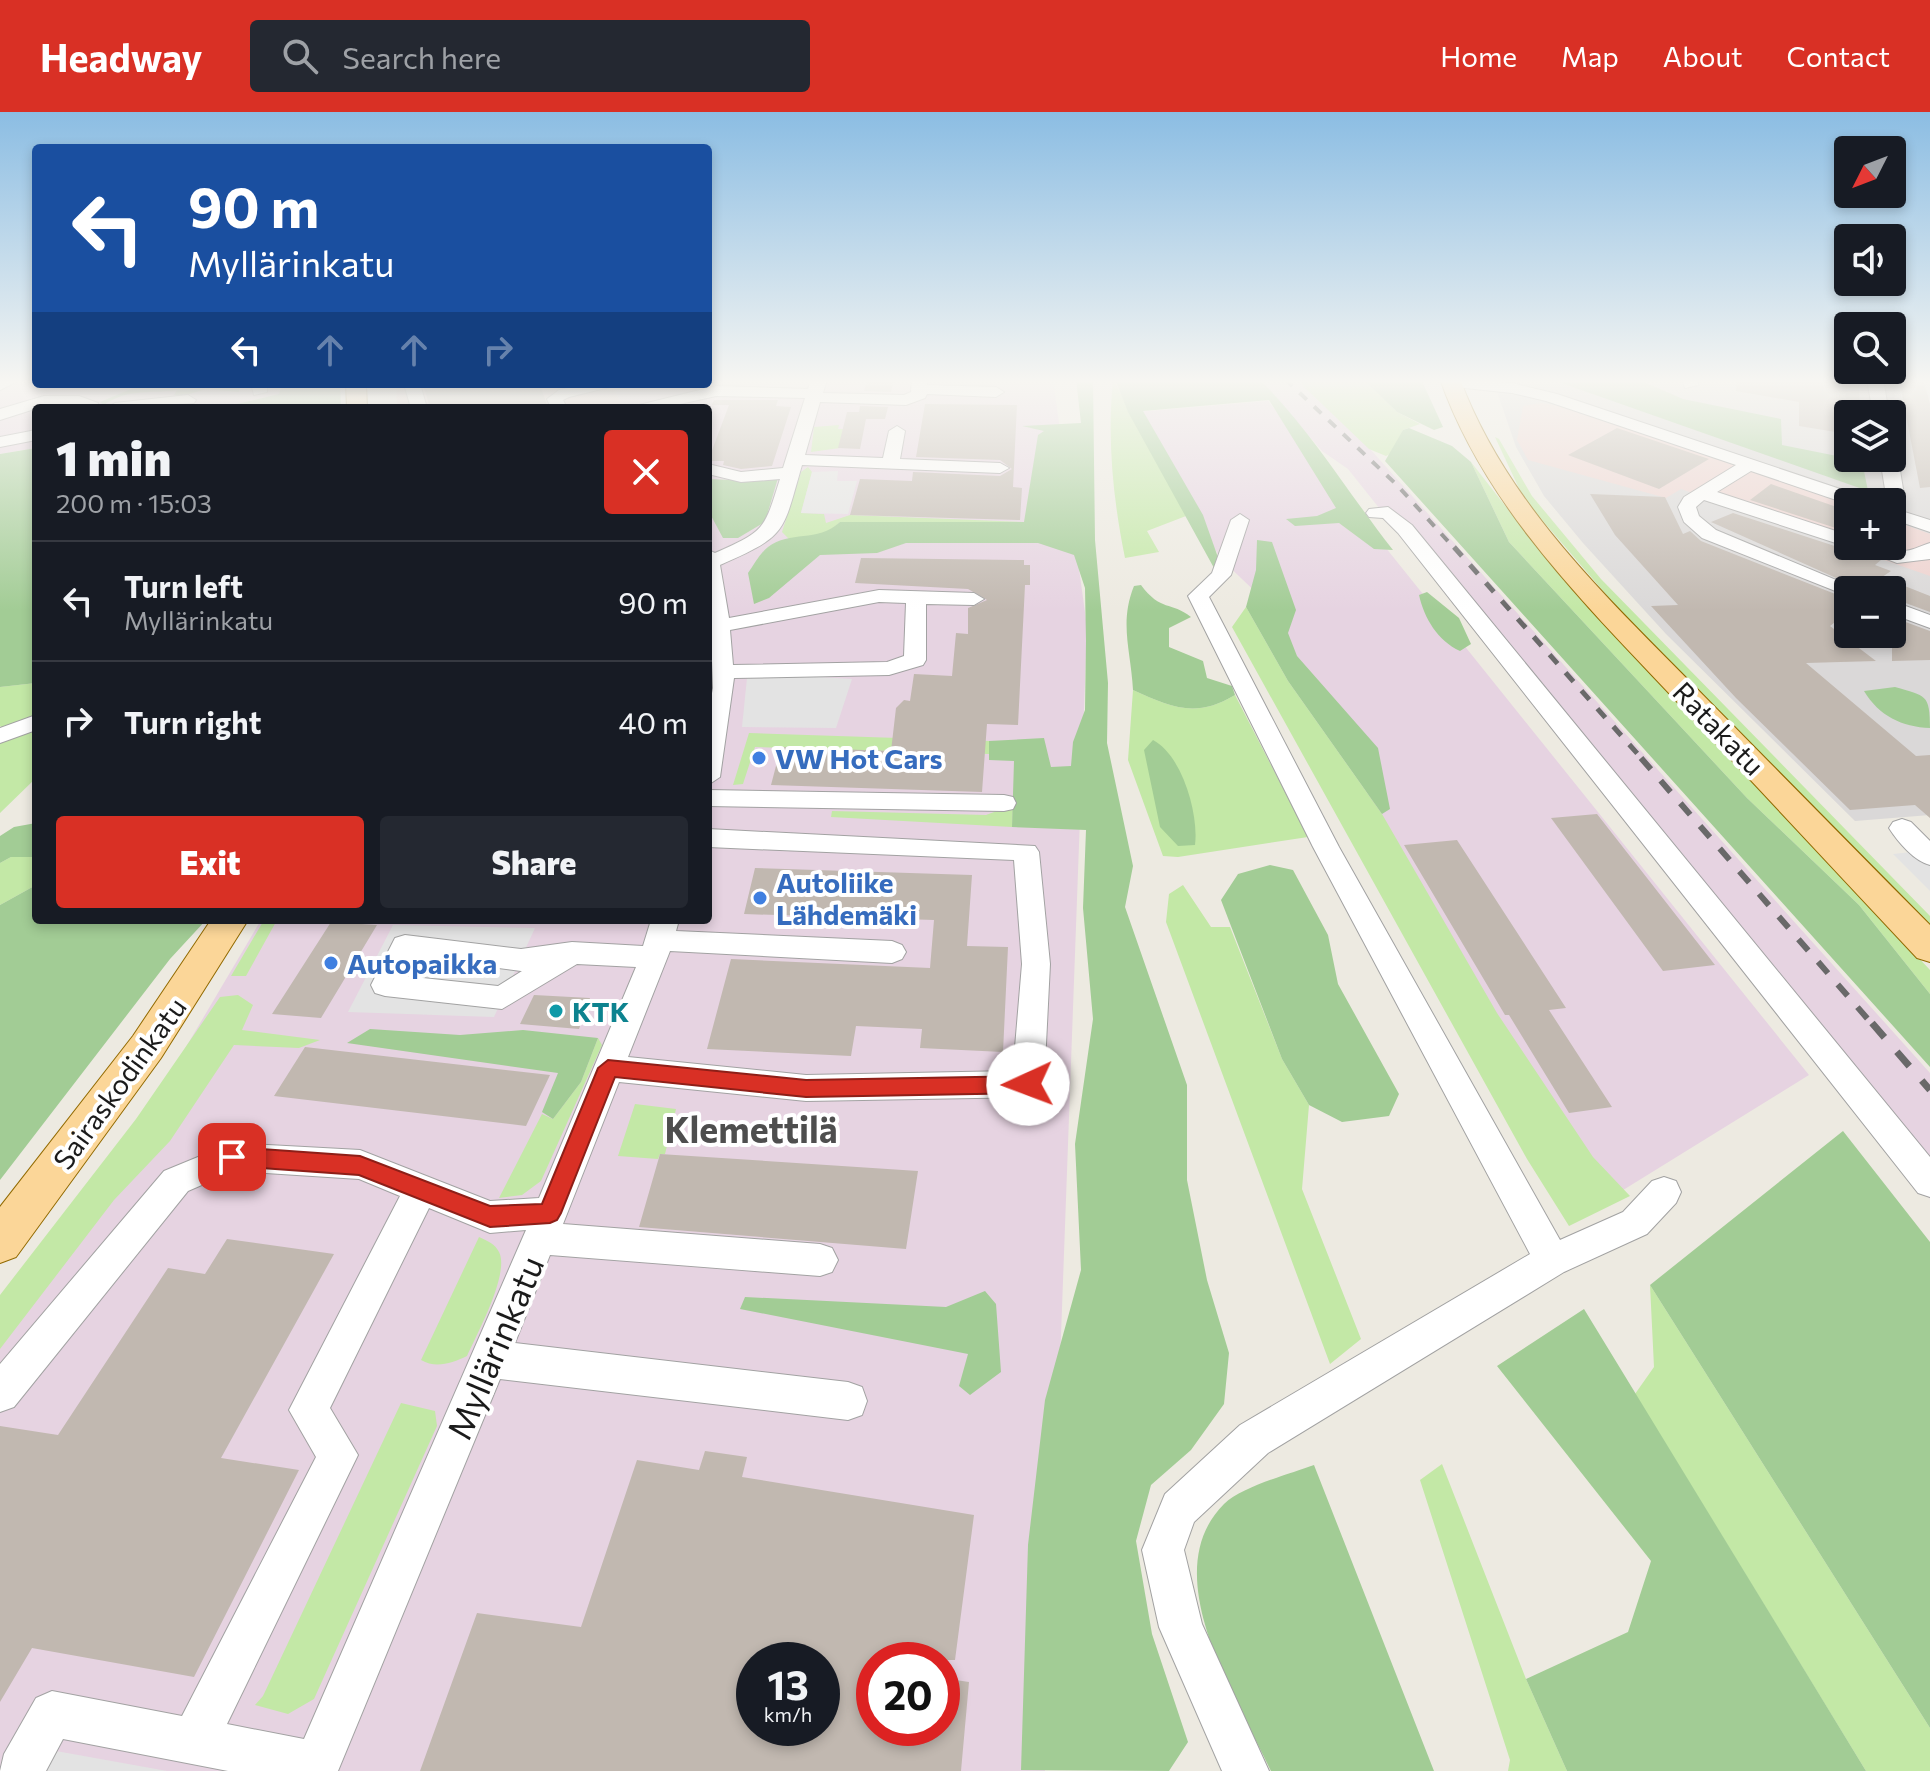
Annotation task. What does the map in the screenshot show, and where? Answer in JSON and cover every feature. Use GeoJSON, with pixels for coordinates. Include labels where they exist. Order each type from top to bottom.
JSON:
{"type":"FeatureCollection","features":[{"type":"Feature","properties":{"kind":"main road","name":"Ratakatu"},"geometry":{"type":"LineString","coordinates":[[1485,456],[1515,502],[1611,616],[1930,948]]}},
{"type":"Feature","properties":{"kind":"main road","name":"Sairaskodinkatu"},"geometry":{"type":"LineString","coordinates":[[0,1242],[147,1047],[227,924]]}},
{"type":"Feature","properties":{"kind":"street"},"geometry":{"type":"LineString","coordinates":[[712,564],[760,540],[775,525],[797,456]]}},
{"type":"Feature","properties":{"kind":"street"},"geometry":{"type":"LineString","coordinates":[[891,463],[892,456]]}},
{"type":"Feature","properties":{"kind":"street"},"geometry":{"type":"LineString","coordinates":[[1727,456],[1834,493]]}},
{"type":"Feature","properties":{"kind":"street"},"geometry":{"type":"LineString","coordinates":[[712,470],[741,477],[794,466],[891,463],[1000,468]]}},
{"type":"Feature","properties":{"kind":"street"},"geometry":{"type":"LineString","coordinates":[[1750,464],[1701,493],[1687,507],[1690,518],[1700,528],[1834,583]]}},
{"type":"Feature","properties":{"kind":"street"},"geometry":{"type":"LineString","coordinates":[[1701,493],[1834,536]]}},
{"type":"Feature","properties":{"kind":"street"},"geometry":{"type":"LineString","coordinates":[[1375,513],[1388,512],[1405,529],[1930,1182]]}},
{"type":"Feature","properties":{"kind":"street"},"geometry":{"type":"LineString","coordinates":[[1906,518],[1930,526]]}},
{"type":"Feature","properties":{"kind":"street"},"geometry":{"type":"LineString","coordinates":[[1240,520],[1221,575],[1198,596],[1326,847],[1552,1260]]}},
{"type":"Feature","properties":{"kind":"street"},"geometry":{"type":"LineString","coordinates":[[1906,556],[1925,554],[1930,549]]}},
{"type":"Feature","properties":{"kind":"street"},"geometry":{"type":"LineString","coordinates":[[712,588],[724,688],[712,728]]}},
{"type":"Feature","properties":{"kind":"street"},"geometry":{"type":"LineString","coordinates":[[715,612],[879,596],[974,599]]}},
{"type":"Feature","properties":{"kind":"street"},"geometry":{"type":"LineString","coordinates":[[723,672],[889,668],[915,660],[916,598]]}},
{"type":"Feature","properties":{"kind":"street"},"geometry":{"type":"LineString","coordinates":[[1906,613],[1930,622]]}},
{"type":"Feature","properties":{"kind":"street"},"geometry":{"type":"LineString","coordinates":[[0,736],[32,724]]}},
{"type":"Feature","properties":{"kind":"street"},"geometry":{"type":"LineString","coordinates":[[712,798],[1004,803]]}},
{"type":"Feature","properties":{"kind":"street"},"geometry":{"type":"LineString","coordinates":[[1930,826],[1902,828],[1930,856]]}},
{"type":"Feature","properties":{"kind":"street"},"geometry":{"type":"LineString","coordinates":[[608,1068],[806,1088],[1028,1084],[1036,964],[1026,852],[712,838]]}},
{"type":"Feature","properties":{"kind":"street"},"geometry":{"type":"LineString","coordinates":[[572,953],[502,998],[385,985],[405,945],[521,960],[659,939],[892,952]]}},
{"type":"Feature","properties":{"kind":"street","name":"Myllärinkatu"},"geometry":{"type":"LineString","coordinates":[[315,1768],[545,1226],[659,939]]}},
{"type":"Feature","properties":{"kind":"street"},"geometry":{"type":"LineString","coordinates":[[0,1393],[176,1181],[232,1157],[360,1165],[490,1217],[820,1260]]}},
{"type":"Feature","properties":{"kind":"street"},"geometry":{"type":"LineString","coordinates":[[194,1741],[338,1455],[308,1410],[421,1189]]}},
{"type":"Feature","properties":{"kind":"street"},"geometry":{"type":"LineString","coordinates":[[1246,1771],[1181,1627],[1163,1550],[1179,1508],[1254,1439],[1552,1260],[1635,1223],[1664,1192]]}},
{"type":"Feature","properties":{"kind":"street"},"geometry":{"type":"LineString","coordinates":[[488,1359],[848,1401]]}},
{"type":"Feature","properties":{"kind":"street"},"geometry":{"type":"LineString","coordinates":[[21,1771],[52,1714],[315,1768]]}},
{"type":"Feature","properties":{"kind":"shaded area"},"geometry":{"type":"Polygon","coordinates":[[[712,456],[1064,456],[1087,627],[1045,1771],[0,1771],[0,1323],[95,1201],[259,924],[712,924],[712,456]]]}},
{"type":"Feature","properties":{"kind":"shaded area"},"geometry":{"type":"Polygon","coordinates":[[[1163,456],[1312,456],[1809,1075],[1607,1200],[1446,941],[1265,601],[1220,558],[1163,456]]]}},
{"type":"Feature","properties":{"kind":"shaded area"},"geometry":{"type":"Polygon","coordinates":[[[1330,456],[1377,456],[1930,1073],[1930,1199],[1348,469],[1330,456]]]}},
{"type":"Feature","properties":{"kind":"shaded area"},"geometry":{"type":"Polygon","coordinates":[[[1521,456],[1834,456],[1834,472],[1906,472],[1906,456],[1930,456],[1930,815],[1855,821],[1666,634],[1544,496],[1521,456]]]}},
{"type":"Feature","properties":{"kind":"shaded area"},"geometry":{"type":"Polygon","coordinates":[[[1526,456],[1708,456],[1834,500],[1834,542],[1681,489],[1666,498],[1528,460],[1526,456]]]}},
{"type":"Feature","properties":{"kind":"shaded area"},"geometry":{"type":"Polygon","coordinates":[[[838,471],[837,481],[857,481],[848,514],[801,513],[812,472],[838,471]]]}},
{"type":"Feature","properties":{"kind":"shaded area"},"geometry":{"type":"Polygon","coordinates":[[[1906,525],[1930,534],[1930,576],[1884,560],[1906,560],[1906,525]]]}},
{"type":"Feature","properties":{"kind":"shaded area"},"geometry":{"type":"Polygon","coordinates":[[[787,675],[852,679],[836,728],[742,727],[747,678],[787,675]]]}},
{"type":"Feature","properties":{"kind":"shaded area"},"geometry":{"type":"Polygon","coordinates":[[[1930,850],[1930,891],[1893,854],[1930,850]]]}},
{"type":"Feature","properties":{"kind":"shaded area"},"geometry":{"type":"Polygon","coordinates":[[[393,925],[535,928],[494,1017],[348,1012],[393,925]]]}},
{"type":"Feature","properties":{"kind":"shaded area"},"geometry":{"type":"Polygon","coordinates":[[[56,1751],[167,1771],[45,1771],[56,1751]]]}},
{"type":"Feature","properties":{"kind":"green space"},"geometry":{"type":"Polygon","coordinates":[[[0,456],[32,456],[32,683],[0,687],[0,456]]]}},
{"type":"Feature","properties":{"kind":"green space"},"geometry":{"type":"Polygon","coordinates":[[[1035,456],[1094,456],[1095,540],[1108,683],[1107,743],[1133,866],[1125,907],[1187,1085],[1187,1180],[1207,1280],[1229,1353],[1224,1404],[1191,1450],[1151,1485],[1136,1541],[1152,1634],[1188,1742],[1169,1771],[1021,1770],[1028,1545],[1045,1400],[1081,1270],[1075,1144],[1093,1019],[1083,908],[1086,830],[1012,827],[1014,761],[989,760],[989,741],[1044,738],[1051,767],[1071,766],[1073,742],[1085,710],[1086,641],[1085,588],[1074,555],[1038,543],[906,543],[877,553],[820,555],[769,598],[754,604],[748,573],[762,552],[776,542],[813,535],[840,522],[1024,522],[1035,456]]]}},
{"type":"Feature","properties":{"kind":"green space"},"geometry":{"type":"Polygon","coordinates":[[[1112,456],[1154,456],[1186,516],[1147,531],[1159,552],[1125,558],[1112,456]]]}},
{"type":"Feature","properties":{"kind":"green space"},"geometry":{"type":"Polygon","coordinates":[[[1152,456],[1169,456],[1203,515],[1220,563],[1214,568],[1152,456]]]}},
{"type":"Feature","properties":{"kind":"green space"},"geometry":{"type":"Polygon","coordinates":[[[1304,456],[1324,456],[1393,550],[1374,549],[1339,523],[1295,526],[1286,519],[1317,516],[1336,508],[1304,456]]]}},
{"type":"Feature","properties":{"kind":"green space"},"geometry":{"type":"Polygon","coordinates":[[[1388,456],[1464,456],[1471,462],[1509,542],[1747,798],[1859,905],[1930,994],[1930,1067],[1385,461],[1388,456]]]}},
{"type":"Feature","properties":{"kind":"green space"},"geometry":{"type":"Polygon","coordinates":[[[1504,456],[1509,456],[1532,496],[1601,579],[1930,916],[1930,930],[1628,620],[1524,499],[1504,456]]]}},
{"type":"Feature","properties":{"kind":"green space"},"geometry":{"type":"Polygon","coordinates":[[[1770,456],[1834,456],[1834,472],[1864,472],[1867,488],[1859,488],[1770,456]]]}},
{"type":"Feature","properties":{"kind":"green space"},"geometry":{"type":"Polygon","coordinates":[[[1471,462],[1553,567],[1930,970],[1930,994],[1859,905],[1747,798],[1509,542],[1471,462]]]}},
{"type":"Feature","properties":{"kind":"green space"},"geometry":{"type":"Polygon","coordinates":[[[808,467],[812,472],[801,513],[824,514],[826,523],[850,515],[1024,522],[840,522],[827,534],[789,539],[782,532],[801,472],[808,467]]]}},
{"type":"Feature","properties":{"kind":"green space"},"geometry":{"type":"Polygon","coordinates":[[[778,478],[765,522],[738,538],[723,538],[712,517],[712,479],[759,481],[778,478]]]}},
{"type":"Feature","properties":{"kind":"green space"},"geometry":{"type":"Polygon","coordinates":[[[1257,540],[1272,542],[1296,610],[1288,633],[1297,656],[1378,748],[1390,809],[1382,814],[1288,681],[1246,607],[1256,570],[1257,540]]]}},
{"type":"Feature","properties":{"kind":"green space"},"geometry":{"type":"Polygon","coordinates":[[[1141,585],[1160,603],[1191,617],[1169,628],[1169,647],[1203,661],[1207,678],[1232,686],[1235,695],[1208,707],[1183,708],[1133,690],[1127,612],[1134,586],[1141,585]]]}},
{"type":"Feature","properties":{"kind":"green space"},"geometry":{"type":"Polygon","coordinates":[[[1427,592],[1459,618],[1471,644],[1460,651],[1439,635],[1421,604],[1419,595],[1427,592]]]}},
{"type":"Feature","properties":{"kind":"green space"},"geometry":{"type":"Polygon","coordinates":[[[1246,607],[1288,681],[1382,814],[1497,1013],[1593,1157],[1630,1196],[1569,1226],[1527,1159],[1232,627],[1246,607]]]}},
{"type":"Feature","properties":{"kind":"green space"},"geometry":{"type":"Polygon","coordinates":[[[32,683],[32,782],[0,813],[0,742],[12,736],[0,726],[0,687],[32,683]]]}},
{"type":"Feature","properties":{"kind":"green space"},"geometry":{"type":"Polygon","coordinates":[[[1895,687],[1924,698],[1929,709],[1930,728],[1892,718],[1877,707],[1864,691],[1895,687]]]}},
{"type":"Feature","properties":{"kind":"green space"},"geometry":{"type":"Polygon","coordinates":[[[1133,690],[1183,708],[1208,707],[1235,695],[1308,837],[1178,857],[1163,856],[1128,760],[1133,690]]]}},
{"type":"Feature","properties":{"kind":"green space"},"geometry":{"type":"Polygon","coordinates":[[[749,733],[989,741],[989,754],[755,747],[743,784],[733,785],[749,733]]]}},
{"type":"Feature","properties":{"kind":"green space"},"geometry":{"type":"Polygon","coordinates":[[[1153,740],[1172,758],[1186,786],[1194,818],[1195,845],[1178,846],[1160,827],[1144,750],[1153,740]]]}},
{"type":"Feature","properties":{"kind":"green space"},"geometry":{"type":"Polygon","coordinates":[[[1013,805],[1012,827],[831,817],[832,811],[986,815],[1013,805]]]}},
{"type":"Feature","properties":{"kind":"green space"},"geometry":{"type":"Polygon","coordinates":[[[32,824],[32,857],[11,857],[0,863],[0,836],[14,827],[32,824]]]}},
{"type":"Feature","properties":{"kind":"green space"},"geometry":{"type":"Polygon","coordinates":[[[32,855],[32,887],[0,905],[0,863],[11,857],[32,855]]]}},
{"type":"Feature","properties":{"kind":"green space"},"geometry":{"type":"Polygon","coordinates":[[[1270,865],[1293,870],[1328,935],[1338,984],[1399,1094],[1389,1116],[1342,1122],[1309,1105],[1282,1059],[1221,900],[1238,874],[1270,865]]]}},
{"type":"Feature","properties":{"kind":"green space"},"geometry":{"type":"Polygon","coordinates":[[[1183,885],[1211,927],[1230,927],[1282,1059],[1309,1105],[1302,1189],[1361,1339],[1330,1364],[1166,922],[1169,894],[1183,885]]]}},
{"type":"Feature","properties":{"kind":"green space"},"geometry":{"type":"Polygon","coordinates":[[[32,887],[32,924],[202,924],[170,959],[0,1180],[0,905],[32,887]]]}},
{"type":"Feature","properties":{"kind":"green space"},"geometry":{"type":"Polygon","coordinates":[[[262,924],[275,924],[246,976],[231,976],[262,924]]]}},
{"type":"Feature","properties":{"kind":"green space"},"geometry":{"type":"Polygon","coordinates":[[[238,995],[253,1005],[242,1030],[320,1040],[299,1048],[234,1045],[170,1141],[114,1200],[0,1349],[0,1295],[136,1119],[220,997],[238,995]]]}},
{"type":"Feature","properties":{"kind":"green space"},"geometry":{"type":"Polygon","coordinates":[[[370,1029],[460,1035],[523,1030],[598,1038],[581,1082],[553,1119],[542,1112],[558,1073],[347,1043],[370,1029]]]}},
{"type":"Feature","properties":{"kind":"green space"},"geometry":{"type":"Polygon","coordinates":[[[598,1038],[602,1045],[541,1181],[522,1195],[499,1198],[542,1114],[553,1119],[581,1082],[598,1038]]]}},
{"type":"Feature","properties":{"kind":"green space"},"geometry":{"type":"Polygon","coordinates":[[[635,1104],[676,1109],[665,1154],[660,1154],[658,1159],[618,1156],[635,1104]]]}},
{"type":"Feature","properties":{"kind":"green space"},"geometry":{"type":"Polygon","coordinates":[[[1843,1131],[1930,1242],[1930,1728],[1650,1285],[1843,1131]]]}},
{"type":"Feature","properties":{"kind":"green space"},"geometry":{"type":"Polygon","coordinates":[[[479,1237],[495,1247],[501,1262],[491,1304],[467,1356],[444,1364],[427,1363],[421,1360],[479,1237]]]}},
{"type":"Feature","properties":{"kind":"green space"},"geometry":{"type":"Polygon","coordinates":[[[1650,1285],[1930,1728],[1930,1771],[1866,1771],[1635,1394],[1654,1367],[1650,1285]]]}},
{"type":"Feature","properties":{"kind":"green space"},"geometry":{"type":"Polygon","coordinates":[[[985,1291],[996,1304],[1001,1372],[970,1395],[959,1386],[968,1354],[740,1309],[745,1297],[946,1307],[985,1291]]]}},
{"type":"Feature","properties":{"kind":"green space"},"geometry":{"type":"Polygon","coordinates":[[[1584,1309],[1866,1771],[1567,1771],[1526,1679],[1628,1632],[1651,1561],[1497,1366],[1584,1309]]]}},
{"type":"Feature","properties":{"kind":"green space"},"geometry":{"type":"Polygon","coordinates":[[[401,1403],[435,1411],[437,1426],[314,1699],[288,1714],[255,1705],[263,1696],[401,1403]]]}},
{"type":"Feature","properties":{"kind":"green space"},"geometry":{"type":"Polygon","coordinates":[[[1442,1464],[1526,1679],[1567,1771],[1508,1771],[1510,1760],[1420,1480],[1442,1464]]]}},
{"type":"Feature","properties":{"kind":"green space"},"geometry":{"type":"Polygon","coordinates":[[[1314,1465],[1434,1771],[1271,1771],[1223,1674],[1199,1601],[1197,1565],[1205,1533],[1224,1504],[1232,1498],[1254,1486],[1314,1465]]]}},
{"type":"Feature","properties":{"kind":"building"},"geometry":{"type":"Polygon","coordinates":[[[712,456],[775,456],[772,466],[741,469],[723,465],[724,461],[712,461],[712,456]]]}},
{"type":"Feature","properties":{"kind":"building"},"geometry":{"type":"Polygon","coordinates":[[[1014,456],[1013,487],[1022,488],[1020,520],[850,515],[860,479],[912,481],[913,472],[1000,476],[1012,469],[1000,460],[916,457],[1014,456]]]}},
{"type":"Feature","properties":{"kind":"building"},"geometry":{"type":"Polygon","coordinates":[[[1572,456],[1701,456],[1709,459],[1659,489],[1572,456]]]}},
{"type":"Feature","properties":{"kind":"building"},"geometry":{"type":"Polygon","coordinates":[[[1914,456],[1930,456],[1930,487],[1920,488],[1914,456]]]}},
{"type":"Feature","properties":{"kind":"building"},"geometry":{"type":"Polygon","coordinates":[[[1771,484],[1834,506],[1834,527],[1750,500],[1771,484]]]}},
{"type":"Feature","properties":{"kind":"building"},"geometry":{"type":"Polygon","coordinates":[[[1590,494],[1665,497],[1683,534],[1690,531],[1701,541],[1834,593],[1834,623],[1830,626],[1834,629],[1834,648],[1859,648],[1876,661],[1806,663],[1916,756],[1930,755],[1930,818],[1915,805],[1850,810],[1736,698],[1651,606],[1678,605],[1615,535],[1590,494]]]}},
{"type":"Feature","properties":{"kind":"building"},"geometry":{"type":"Polygon","coordinates":[[[1733,513],[1834,546],[1834,560],[1881,560],[1875,565],[1891,571],[1884,576],[1834,577],[1711,522],[1733,513]]]}},
{"type":"Feature","properties":{"kind":"building"},"geometry":{"type":"Polygon","coordinates":[[[861,558],[1024,560],[1024,565],[1030,565],[1030,585],[1025,585],[1018,725],[987,724],[982,792],[771,785],[781,747],[891,751],[896,708],[904,700],[910,701],[914,674],[952,676],[956,633],[968,634],[968,608],[987,600],[968,589],[855,583],[861,558]]]}},
{"type":"Feature","properties":{"kind":"building"},"geometry":{"type":"Polygon","coordinates":[[[1906,587],[1930,596],[1930,612],[1906,603],[1906,587]]]}},
{"type":"Feature","properties":{"kind":"building"},"geometry":{"type":"Polygon","coordinates":[[[1906,622],[1930,631],[1930,660],[1892,661],[1892,648],[1906,648],[1906,622]]]}},
{"type":"Feature","properties":{"kind":"building"},"geometry":{"type":"Polygon","coordinates":[[[1597,814],[1715,965],[1663,971],[1551,818],[1597,814]]]}},
{"type":"Feature","properties":{"kind":"building"},"geometry":{"type":"Polygon","coordinates":[[[1457,840],[1566,1008],[1549,1010],[1612,1107],[1569,1113],[1509,1015],[1505,1015],[1404,845],[1457,840]]]}},
{"type":"Feature","properties":{"kind":"building"},"geometry":{"type":"Polygon","coordinates":[[[755,868],[972,875],[967,946],[1008,947],[1003,1052],[920,1048],[922,1029],[856,1026],[851,1056],[707,1049],[731,959],[930,968],[934,920],[744,914],[755,868]]]}},
{"type":"Feature","properties":{"kind":"building"},"geometry":{"type":"Polygon","coordinates":[[[330,924],[377,925],[321,1018],[272,1014],[330,924]]]}},
{"type":"Feature","properties":{"kind":"building","name":"KTK"},"geometry":{"type":"Polygon","coordinates":[[[534,995],[590,998],[579,1029],[520,1024],[534,995]]]}},
{"type":"Feature","properties":{"kind":"building"},"geometry":{"type":"Polygon","coordinates":[[[305,1047],[550,1075],[526,1126],[274,1096],[305,1047]]]}},
{"type":"Feature","properties":{"kind":"building"},"geometry":{"type":"Polygon","coordinates":[[[660,1154],[918,1171],[906,1249],[639,1227],[660,1154]]]}},
{"type":"Feature","properties":{"kind":"building"},"geometry":{"type":"Polygon","coordinates":[[[227,1239],[334,1254],[221,1458],[299,1470],[194,1677],[32,1648],[0,1702],[0,1426],[58,1435],[168,1268],[205,1274],[227,1239]]]}},
{"type":"Feature","properties":{"kind":"building"},"geometry":{"type":"Polygon","coordinates":[[[705,1451],[747,1457],[742,1477],[974,1515],[957,1642],[856,1642],[856,1746],[960,1746],[960,1681],[969,1682],[961,1771],[420,1771],[477,1613],[581,1627],[637,1460],[699,1470],[705,1451]]]}},
{"type":"Feature","properties":{"kind":"railway"},"geometry":{"type":"LineString","coordinates":[[1367,456],[1455,549]]}},
{"type":"Feature","properties":{"kind":"railway"},"geometry":{"type":"LineString","coordinates":[[1454,547],[1643,760]]}},
{"type":"Feature","properties":{"kind":"railway"},"geometry":{"type":"LineString","coordinates":[[1641,758],[1873,1025]]}},
{"type":"Feature","properties":{"kind":"railway"},"geometry":{"type":"LineString","coordinates":[[1872,1023],[1930,1090]]}},
{"type":"Feature","properties":{"kind":"place","name":"VW Hot Cars"},"geometry":{"type":"Point","coordinates":[759,758]}},
{"type":"Feature","properties":{"kind":"place","name":"Autoliike Lähdemäki"},"geometry":{"type":"Point","coordinates":[760,898]}},
{"type":"Feature","properties":{"kind":"place","name":"Autopaikka"},"geometry":{"type":"Point","coordinates":[331,963]}},
{"type":"Feature","properties":{"kind":"place","name":"KTK"},"geometry":{"type":"Point","coordinates":[556,1011]}},
{"type":"Feature","properties":{"kind":"district","name":"Klemettilä"},"geometry":{"type":"Point","coordinates":[751,1128]}},
{"type":"Feature","properties":{"kind":"route"},"geometry":{"type":"LineString","coordinates":[[232,1157],[360,1165],[490,1217],[550,1213],[608,1068],[806,1088],[1028,1084]]}}]}
